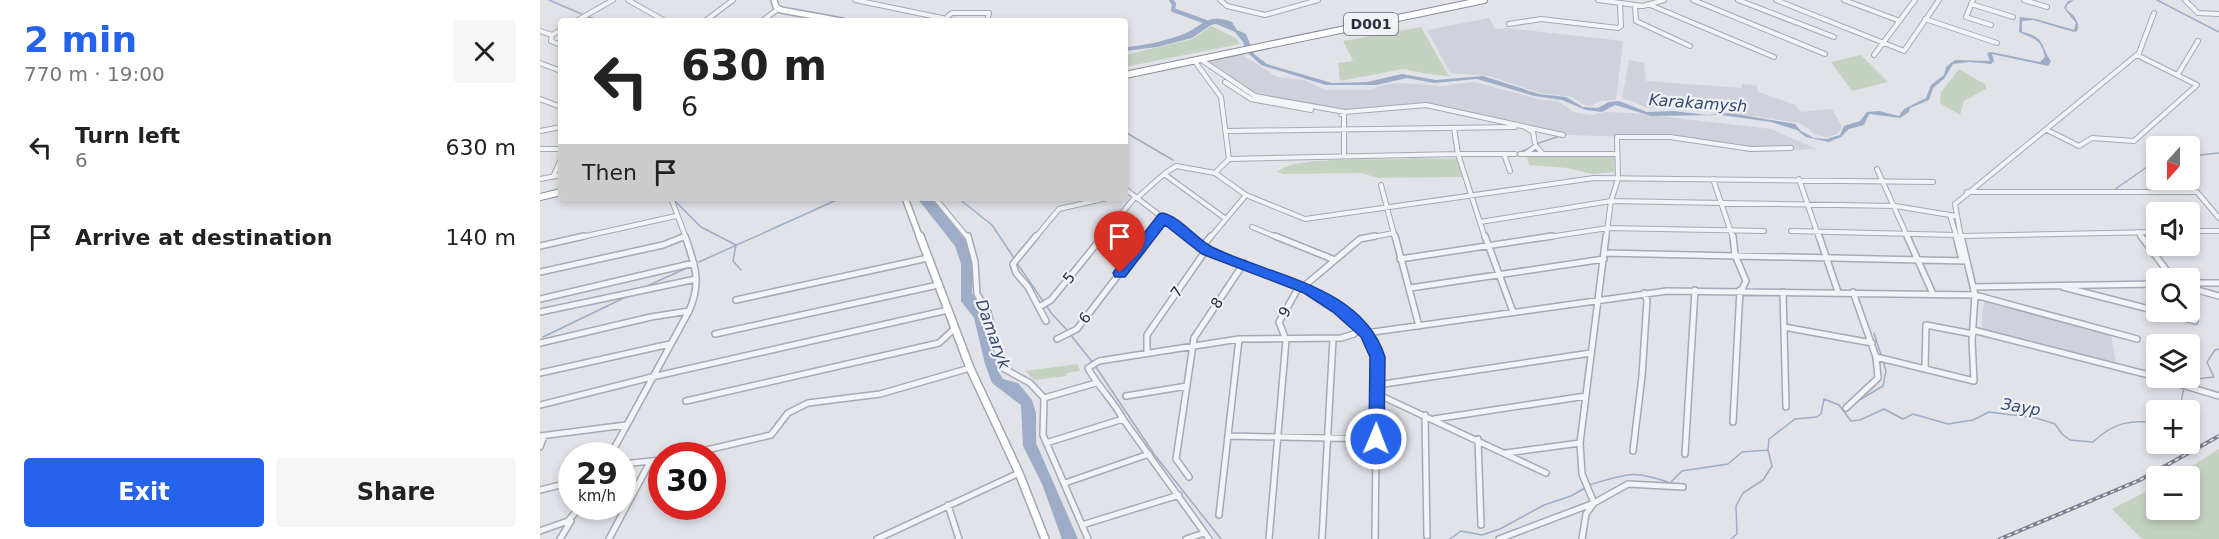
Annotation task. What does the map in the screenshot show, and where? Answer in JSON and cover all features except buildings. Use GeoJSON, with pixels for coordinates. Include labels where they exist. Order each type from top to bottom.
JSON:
{"type":"FeatureCollection","features":[{"type":"Feature","properties":{"kind":"highway","name":"D001"},"geometry":{"type":"LineString","coordinates":[[1373,21],[1464,0]]}},
{"type":"Feature","properties":{"kind":"highway","name":"D001"},"geometry":{"type":"LineString","coordinates":[[1128,72],[1484,0]]}},
{"type":"Feature","properties":{"kind":"highway","name":"D001"},"geometry":{"type":"LineString","coordinates":[[1128,73],[1198,61],[1240,49]]}},
{"type":"Feature","properties":{"kind":"highway"},"geometry":{"type":"LineString","coordinates":[[540,195],[558,191]]}},
{"type":"Feature","properties":{"kind":"main road"},"geometry":{"type":"LineString","coordinates":[[774,0],[778,9],[826,18]]}},
{"type":"Feature","properties":{"kind":"main road"},"geometry":{"type":"LineString","coordinates":[[906,201],[970,368],[1019,472],[1045,539]]}},
{"type":"Feature","properties":{"kind":"street"},"geometry":{"type":"LineString","coordinates":[[586,17],[613,0]]}},
{"type":"Feature","properties":{"kind":"street"},"geometry":{"type":"LineString","coordinates":[[628,0],[660,18]]}},
{"type":"Feature","properties":{"kind":"street"},"geometry":{"type":"LineString","coordinates":[[709,18],[733,0]]}},
{"type":"Feature","properties":{"kind":"street"},"geometry":{"type":"LineString","coordinates":[[855,0],[938,18]]}},
{"type":"Feature","properties":{"kind":"street"},"geometry":{"type":"LineString","coordinates":[[1220,0],[1227,6],[1264,15],[1318,0]]}},
{"type":"Feature","properties":{"kind":"street"},"geometry":{"type":"LineString","coordinates":[[1598,0],[1635,5],[1664,0]]}},
{"type":"Feature","properties":{"kind":"street"},"geometry":{"type":"LineString","coordinates":[[1693,0],[1825,54]]}},
{"type":"Feature","properties":{"kind":"street"},"geometry":{"type":"LineString","coordinates":[[1738,0],[1834,37]]}},
{"type":"Feature","properties":{"kind":"street"},"geometry":{"type":"LineString","coordinates":[[1776,0],[1904,51],[1939,0]]}},
{"type":"Feature","properties":{"kind":"street"},"geometry":{"type":"LineString","coordinates":[[1844,0],[1900,21]]}},
{"type":"Feature","properties":{"kind":"street"},"geometry":{"type":"LineString","coordinates":[[1874,56],[1914,0]]}},
{"type":"Feature","properties":{"kind":"street"},"geometry":{"type":"LineString","coordinates":[[2024,0],[2047,7]]}},
{"type":"Feature","properties":{"kind":"street"},"geometry":{"type":"LineString","coordinates":[[2185,0],[2198,13],[2219,14]]}},
{"type":"Feature","properties":{"kind":"street"},"geometry":{"type":"LineString","coordinates":[[1991,25],[1966,17],[1972,2],[2013,17]]}},
{"type":"Feature","properties":{"kind":"street"},"geometry":{"type":"LineString","coordinates":[[1509,24],[1541,20],[1618,28],[1621,26],[1620,4]]}},
{"type":"Feature","properties":{"kind":"street"},"geometry":{"type":"LineString","coordinates":[[1648,4],[1774,57]]}},
{"type":"Feature","properties":{"kind":"street"},"geometry":{"type":"LineString","coordinates":[[1635,5],[1636,21],[1690,46]]}},
{"type":"Feature","properties":{"kind":"street"},"geometry":{"type":"LineString","coordinates":[[766,18],[778,9]]}},
{"type":"Feature","properties":{"kind":"street"},"geometry":{"type":"LineString","coordinates":[[948,18],[953,13],[990,13],[988,18]]}},
{"type":"Feature","properties":{"kind":"street"},"geometry":{"type":"LineString","coordinates":[[1876,357],[1974,381],[1975,295],[1956,235],[1953,215],[1955,204],[2137,55],[2146,43],[2146,23],[2154,13]]}},
{"type":"Feature","properties":{"kind":"street"},"geometry":{"type":"LineString","coordinates":[[1925,19],[1997,43]]}},
{"type":"Feature","properties":{"kind":"street"},"geometry":{"type":"LineString","coordinates":[[540,31],[552,35],[558,32]]}},
{"type":"Feature","properties":{"kind":"street"},"geometry":{"type":"LineString","coordinates":[[552,35],[551,41],[558,44]]}},
{"type":"Feature","properties":{"kind":"street"},"geometry":{"type":"LineString","coordinates":[[2178,74],[2198,41]]}},
{"type":"Feature","properties":{"kind":"street"},"geometry":{"type":"LineString","coordinates":[[2047,130],[2079,146],[2092,138],[2134,141],[2197,85],[2137,55]]}},
{"type":"Feature","properties":{"kind":"street"},"geometry":{"type":"LineString","coordinates":[[1198,61],[1255,96],[1333,111],[1426,105],[1563,135]]}},
{"type":"Feature","properties":{"kind":"street"},"geometry":{"type":"LineString","coordinates":[[1198,61],[1221,97],[1229,159]]}},
{"type":"Feature","properties":{"kind":"street"},"geometry":{"type":"LineString","coordinates":[[540,63],[558,70]]}},
{"type":"Feature","properties":{"kind":"street"},"geometry":{"type":"LineString","coordinates":[[1225,82],[1251,99],[1283,106],[1344,114],[1344,156]]}},
{"type":"Feature","properties":{"kind":"street"},"geometry":{"type":"LineString","coordinates":[[540,99],[558,106]]}},
{"type":"Feature","properties":{"kind":"street"},"geometry":{"type":"LineString","coordinates":[[1523,125],[1533,132],[1535,144]]}},
{"type":"Feature","properties":{"kind":"street"},"geometry":{"type":"LineString","coordinates":[[1227,131],[1515,127]]}},
{"type":"Feature","properties":{"kind":"street"},"geometry":{"type":"LineString","coordinates":[[540,131],[558,128]]}},
{"type":"Feature","properties":{"kind":"street"},"geometry":{"type":"LineString","coordinates":[[1454,128],[1458,154],[1513,312]]}},
{"type":"Feature","properties":{"kind":"street"},"geometry":{"type":"LineString","coordinates":[[1594,503],[1582,478],[1579,465],[1580,443],[1611,201],[1618,179],[1617,137],[1670,137],[1751,149],[1791,148]]}},
{"type":"Feature","properties":{"kind":"street"},"geometry":{"type":"LineString","coordinates":[[540,149],[558,149]]}},
{"type":"Feature","properties":{"kind":"street"},"geometry":{"type":"LineString","coordinates":[[1215,173],[1229,159],[1458,154],[1617,154]]}},
{"type":"Feature","properties":{"kind":"street"},"geometry":{"type":"LineString","coordinates":[[1504,154],[1510,171]]}},
{"type":"Feature","properties":{"kind":"street"},"geometry":{"type":"LineString","coordinates":[[1226,219],[1164,174],[1176,166],[1215,173],[1246,195],[1305,219],[1594,178],[1933,182]]}},
{"type":"Feature","properties":{"kind":"street"},"geometry":{"type":"LineString","coordinates":[[554,177],[558,167]]}},
{"type":"Feature","properties":{"kind":"street"},"geometry":{"type":"LineString","coordinates":[[1877,169],[1933,294]]}},
{"type":"Feature","properties":{"kind":"street","name":"5"},"geometry":{"type":"LineString","coordinates":[[1043,305],[1136,197],[1164,174]]}},
{"type":"Feature","properties":{"kind":"street"},"geometry":{"type":"LineString","coordinates":[[540,179],[558,176]]}},
{"type":"Feature","properties":{"kind":"street"},"geometry":{"type":"LineString","coordinates":[[1713,179],[1724,204],[1728,227],[1732,230],[1736,255],[1746,281],[1741,291],[1733,422]]}},
{"type":"Feature","properties":{"kind":"street"},"geometry":{"type":"LineString","coordinates":[[1799,179],[1838,292]]}},
{"type":"Feature","properties":{"kind":"street"},"geometry":{"type":"LineString","coordinates":[[1382,185],[1419,326]]}},
{"type":"Feature","properties":{"kind":"street"},"geometry":{"type":"LineString","coordinates":[[1967,192],[2197,192],[2219,218]]}},
{"type":"Feature","properties":{"kind":"street"},"geometry":{"type":"LineString","coordinates":[[1128,193],[1204,248],[1302,286],[1338,308],[1366,333],[1374,345],[1377,357],[1375,539]]}},
{"type":"Feature","properties":{"kind":"street","name":"7"},"geometry":{"type":"LineString","coordinates":[[1147,353],[1147,335],[1204,248],[1246,195]]}},
{"type":"Feature","properties":{"kind":"street"},"geometry":{"type":"LineString","coordinates":[[617,442],[689,311],[697,289],[694,263],[672,201]]}},
{"type":"Feature","properties":{"kind":"street"},"geometry":{"type":"LineString","coordinates":[[938,201],[966,234],[975,262],[977,294],[988,312],[1001,367],[1030,383],[1044,398],[1043,435],[1088,539]]}},
{"type":"Feature","properties":{"kind":"street"},"geometry":{"type":"LineString","coordinates":[[1046,321],[1043,305],[1016,273],[1015,261],[1059,209],[1094,201]]}},
{"type":"Feature","properties":{"kind":"street"},"geometry":{"type":"LineString","coordinates":[[1480,222],[1611,201],[1895,206],[1922,208],[1953,215]]}},
{"type":"Feature","properties":{"kind":"street"},"geometry":{"type":"LineString","coordinates":[[1953,215],[1962,236],[1964,260]]}},
{"type":"Feature","properties":{"kind":"street"},"geometry":{"type":"LineString","coordinates":[[540,246],[676,216]]}},
{"type":"Feature","properties":{"kind":"street","name":"6"},"geometry":{"type":"LineString","coordinates":[[1057,339],[1077,329],[1163,217]]}},
{"type":"Feature","properties":{"kind":"street"},"geometry":{"type":"LineString","coordinates":[[1252,227],[1335,260]]}},
{"type":"Feature","properties":{"kind":"street"},"geometry":{"type":"LineString","coordinates":[[1401,259],[1489,248],[1608,228],[1764,231]]}},
{"type":"Feature","properties":{"kind":"street"},"geometry":{"type":"LineString","coordinates":[[1791,231],[1956,235]]}},
{"type":"Feature","properties":{"kind":"street"},"geometry":{"type":"LineString","coordinates":[[2200,231],[2219,231]]}},
{"type":"Feature","properties":{"kind":"street"},"geometry":{"type":"LineString","coordinates":[[2138,232],[2165,268]]}},
{"type":"Feature","properties":{"kind":"street"},"geometry":{"type":"LineString","coordinates":[[1962,236],[2146,232]]}},
{"type":"Feature","properties":{"kind":"street"},"geometry":{"type":"LineString","coordinates":[[1302,286],[1360,239],[1394,233]]}},
{"type":"Feature","properties":{"kind":"street"},"geometry":{"type":"LineString","coordinates":[[540,273],[663,245],[683,237]]}},
{"type":"Feature","properties":{"kind":"street"},"geometry":{"type":"LineString","coordinates":[[1410,288],[1605,256],[1736,255],[1827,259],[1964,260]]}},
{"type":"Feature","properties":{"kind":"street"},"geometry":{"type":"LineString","coordinates":[[736,300],[928,258]]}},
{"type":"Feature","properties":{"kind":"street"},"geometry":{"type":"LineString","coordinates":[[540,298],[694,263]]}},
{"type":"Feature","properties":{"kind":"street","name":"8"},"geometry":{"type":"LineString","coordinates":[[1189,477],[1176,459],[1194,338],[1244,263]]}},
{"type":"Feature","properties":{"kind":"street"},"geometry":{"type":"LineString","coordinates":[[540,312],[696,279]]}},
{"type":"Feature","properties":{"kind":"street"},"geometry":{"type":"LineString","coordinates":[[2200,283],[2219,283]]}},
{"type":"Feature","properties":{"kind":"street"},"geometry":{"type":"LineString","coordinates":[[1973,287],[2146,284]]}},
{"type":"Feature","properties":{"kind":"street"},"geometry":{"type":"LineString","coordinates":[[715,334],[938,285]]}},
{"type":"Feature","properties":{"kind":"street"},"geometry":{"type":"LineString","coordinates":[[2057,285],[2146,309]]}},
{"type":"Feature","properties":{"kind":"street","name":"9"},"geometry":{"type":"LineString","coordinates":[[1286,340],[1279,322],[1302,286]]}},
{"type":"Feature","properties":{"kind":"street"},"geometry":{"type":"LineString","coordinates":[[1685,454],[1695,290]]}},
{"type":"Feature","properties":{"kind":"street"},"geometry":{"type":"LineString","coordinates":[[1366,333],[1644,292],[1695,290],[1975,295],[2137,339]]}},
{"type":"Feature","properties":{"kind":"street"},"geometry":{"type":"LineString","coordinates":[[2200,291],[2219,296]]}},
{"type":"Feature","properties":{"kind":"street"},"geometry":{"type":"LineString","coordinates":[[1633,451],[1642,376],[1647,300],[1644,292]]}},
{"type":"Feature","properties":{"kind":"street"},"geometry":{"type":"LineString","coordinates":[[1783,292],[1786,407]]}},
{"type":"Feature","properties":{"kind":"street"},"geometry":{"type":"LineString","coordinates":[[1846,408],[1878,378],[1872,343],[1853,292]]}},
{"type":"Feature","properties":{"kind":"street"},"geometry":{"type":"LineString","coordinates":[[540,405],[652,377],[948,310]]}},
{"type":"Feature","properties":{"kind":"street"},"geometry":{"type":"LineString","coordinates":[[540,343],[651,317],[689,311]]}},
{"type":"Feature","properties":{"kind":"street"},"geometry":{"type":"LineString","coordinates":[[1925,369],[1926,325],[1973,332],[2145,374],[2219,396]]}},
{"type":"Feature","properties":{"kind":"street"},"geometry":{"type":"LineString","coordinates":[[1209,539],[1123,419],[1114,402],[1096,384],[1088,368],[1099,361],[1239,339],[1333,339],[1354,334],[1360,327]]}},
{"type":"Feature","properties":{"kind":"street"},"geometry":{"type":"LineString","coordinates":[[1784,327],[1872,343]]}},
{"type":"Feature","properties":{"kind":"street"},"geometry":{"type":"LineString","coordinates":[[686,401],[939,343],[955,328]]}},
{"type":"Feature","properties":{"kind":"street"},"geometry":{"type":"LineString","coordinates":[[1220,515],[1239,339]]}},
{"type":"Feature","properties":{"kind":"street"},"geometry":{"type":"LineString","coordinates":[[1322,539],[1333,339]]}},
{"type":"Feature","properties":{"kind":"street"},"geometry":{"type":"LineString","coordinates":[[1269,539],[1286,340]]}},
{"type":"Feature","properties":{"kind":"street"},"geometry":{"type":"LineString","coordinates":[[540,373],[670,344]]}},
{"type":"Feature","properties":{"kind":"street"},"geometry":{"type":"LineString","coordinates":[[1377,385],[1592,353]]}},
{"type":"Feature","properties":{"kind":"street"},"geometry":{"type":"LineString","coordinates":[[726,446],[771,435],[788,413],[808,403],[880,394],[970,368]]}},
{"type":"Feature","properties":{"kind":"street"},"geometry":{"type":"LineString","coordinates":[[1044,398],[1096,384]]}},
{"type":"Feature","properties":{"kind":"street"},"geometry":{"type":"LineString","coordinates":[[1126,396],[1187,386]]}},
{"type":"Feature","properties":{"kind":"street"},"geometry":{"type":"LineString","coordinates":[[1377,394],[1546,473]]}},
{"type":"Feature","properties":{"kind":"street"},"geometry":{"type":"LineString","coordinates":[[1434,419],[1586,396]]}},
{"type":"Feature","properties":{"kind":"street"},"geometry":{"type":"LineString","coordinates":[[1425,415],[1427,536]]}},
{"type":"Feature","properties":{"kind":"street"},"geometry":{"type":"LineString","coordinates":[[1046,443],[1123,419]]}},
{"type":"Feature","properties":{"kind":"street"},"geometry":{"type":"LineString","coordinates":[[540,447],[542,436],[626,425]]}},
{"type":"Feature","properties":{"kind":"street"},"geometry":{"type":"LineString","coordinates":[[1228,436],[1376,439]]}},
{"type":"Feature","properties":{"kind":"street"},"geometry":{"type":"LineString","coordinates":[[1478,440],[1481,525]]}},
{"type":"Feature","properties":{"kind":"street"},"geometry":{"type":"LineString","coordinates":[[1506,453],[1580,443]]}},
{"type":"Feature","properties":{"kind":"street"},"geometry":{"type":"LineString","coordinates":[[1065,483],[1149,454]]}},
{"type":"Feature","properties":{"kind":"street"},"geometry":{"type":"LineString","coordinates":[[609,539],[648,466]]}},
{"type":"Feature","properties":{"kind":"street"},"geometry":{"type":"LineString","coordinates":[[877,539],[1019,472]]}},
{"type":"Feature","properties":{"kind":"street"},"geometry":{"type":"LineString","coordinates":[[1499,539],[1594,503],[1628,484],[1683,487]]}},
{"type":"Feature","properties":{"kind":"street"},"geometry":{"type":"LineString","coordinates":[[540,490],[558,486]]}},
{"type":"Feature","properties":{"kind":"street"},"geometry":{"type":"LineString","coordinates":[[1082,525],[1179,495]]}},
{"type":"Feature","properties":{"kind":"street"},"geometry":{"type":"LineString","coordinates":[[1582,539],[1586,514],[1594,503]]}},
{"type":"Feature","properties":{"kind":"street"},"geometry":{"type":"LineString","coordinates":[[948,505],[959,539]]}},
{"type":"Feature","properties":{"kind":"street"},"geometry":{"type":"LineString","coordinates":[[540,531],[562,525],[570,520]]}},
{"type":"Feature","properties":{"kind":"street"},"geometry":{"type":"LineString","coordinates":[[560,539],[570,520]]}},
{"type":"Feature","properties":{"kind":"street"},"geometry":{"type":"LineString","coordinates":[[1186,539],[1204,533]]}},
{"type":"Feature","properties":{"kind":"shaded area"},"geometry":{"type":"Polygon","coordinates":[[[1489,18],[1495,29],[1507,28],[1623,41],[1616,100],[1601,101],[1591,106],[1582,104],[1572,97],[1540,93],[1489,76],[1450,73],[1427,30],[1489,18]]]}},
{"type":"Feature","properties":{"kind":"shaded area"},"geometry":{"type":"Polygon","coordinates":[[[1241,54],[1277,77],[1304,80],[1325,90],[1370,90],[1384,85],[1402,83],[1442,86],[1475,82],[1541,100],[1557,101],[1576,113],[1593,115],[1604,112],[1634,113],[1771,129],[1817,149],[1754,152],[1670,138],[1566,135],[1425,106],[1341,112],[1321,109],[1246,91],[1206,62],[1241,54]]]}},
{"type":"Feature","properties":{"kind":"shaded area"},"geometry":{"type":"Polygon","coordinates":[[[1629,60],[1644,63],[1646,81],[1742,88],[1742,84],[1756,85],[1759,92],[1795,105],[1801,112],[1832,109],[1842,127],[1838,134],[1827,137],[1816,135],[1800,123],[1696,108],[1671,106],[1648,108],[1622,98],[1629,60]]]}},
{"type":"Feature","properties":{"kind":"shaded area"},"geometry":{"type":"Polygon","coordinates":[[[1984,301],[2111,335],[2116,364],[1981,329],[1984,301]]]}},
{"type":"Feature","properties":{"kind":"green space"},"geometry":{"type":"Polygon","coordinates":[[[1211,26],[1236,38],[1240,44],[1128,66],[1128,54],[1193,39],[1211,26]]]}},
{"type":"Feature","properties":{"kind":"green space"},"geometry":{"type":"Polygon","coordinates":[[[1421,27],[1449,76],[1403,69],[1340,81],[1338,63],[1353,61],[1343,41],[1421,27]]]}},
{"type":"Feature","properties":{"kind":"green space"},"geometry":{"type":"Polygon","coordinates":[[[1861,55],[1888,82],[1852,91],[1831,62],[1861,55]]]}},
{"type":"Feature","properties":{"kind":"green space"},"geometry":{"type":"Polygon","coordinates":[[[1959,69],[1986,85],[1986,89],[1964,101],[1960,115],[1940,103],[1941,92],[1959,69]]]}},
{"type":"Feature","properties":{"kind":"green space"},"geometry":{"type":"Polygon","coordinates":[[[1526,153],[1615,154],[1614,172],[1592,174],[1567,168],[1529,165],[1526,153]]]}},
{"type":"Feature","properties":{"kind":"green space"},"geometry":{"type":"Polygon","coordinates":[[[1457,159],[1463,177],[1378,178],[1361,173],[1283,174],[1277,172],[1287,166],[1322,161],[1457,159]]]}},
{"type":"Feature","properties":{"kind":"green space"},"geometry":{"type":"Polygon","coordinates":[[[1078,364],[1080,371],[1067,373],[1067,376],[1035,380],[1025,371],[1078,364]]]}},
{"type":"Feature","properties":{"kind":"green space"},"geometry":{"type":"Polygon","coordinates":[[[2219,449],[2219,539],[2142,539],[2112,509],[2146,492],[2146,520],[2200,520],[2200,466],[2192,466],[2219,449]]]}},
{"type":"Feature","properties":{"kind":"water"},"geometry":{"type":"Polygon","coordinates":[[[2074,0],[2067,5],[2066,9],[2077,21],[2077,31],[2033,20],[2022,21],[2022,32],[2039,39],[2051,61],[2048,66],[1992,54],[1994,61],[1991,64],[1970,62],[1953,64],[1944,79],[1933,88],[1929,100],[1910,108],[1909,112],[1900,118],[1869,114],[1864,125],[1849,129],[1841,137],[1829,142],[1806,137],[1797,130],[1771,122],[1721,115],[1651,116],[1615,105],[1602,112],[1586,110],[1562,100],[1534,96],[1477,79],[1434,83],[1407,78],[1376,85],[1326,85],[1261,65],[1246,51],[1243,42],[1235,32],[1216,24],[1192,38],[1157,47],[1128,51],[1128,47],[1168,39],[1188,32],[1210,20],[1223,19],[1232,22],[1237,30],[1246,34],[1254,54],[1267,64],[1332,83],[1367,82],[1402,74],[1436,80],[1483,76],[1539,94],[1566,97],[1583,107],[1598,108],[1609,102],[1619,101],[1647,112],[1674,111],[1707,115],[1730,113],[1795,124],[1801,131],[1814,138],[1827,139],[1840,135],[1844,126],[1860,121],[1867,112],[1879,111],[1899,116],[1904,109],[1926,98],[1931,85],[1944,75],[1946,67],[1955,60],[1990,61],[1987,53],[1991,52],[2040,62],[2045,57],[2041,46],[2036,40],[2019,32],[2020,17],[2036,19],[2074,30],[2076,23],[2064,8],[2068,1],[2074,0]]]}},
{"type":"Feature","properties":{"kind":"water"},"geometry":{"type":"Polygon","coordinates":[[[919,201],[934,201],[967,242],[974,263],[972,293],[987,317],[998,371],[1003,379],[1018,383],[1032,400],[1036,413],[1036,443],[1078,539],[1062,539],[1042,484],[1023,446],[1021,405],[992,383],[974,318],[961,301],[961,264],[955,246],[919,201]]]}},
{"type":"Feature","properties":{"kind":"waterway"},"geometry":{"type":"LineString","coordinates":[[549,0],[584,15]]}},
{"type":"Feature","properties":{"kind":"waterway"},"geometry":{"type":"LineString","coordinates":[[1171,0],[1174,4],[1173,10],[1206,22]]}},
{"type":"Feature","properties":{"kind":"waterway","name":"Заур"},"geometry":{"type":"LineString","coordinates":[[2157,0],[2219,32]]}},
{"type":"Feature","properties":{"kind":"waterway"},"geometry":{"type":"LineString","coordinates":[[1128,134],[1173,160]]}},
{"type":"Feature","properties":{"kind":"waterway"},"geometry":{"type":"LineString","coordinates":[[1536,144],[1560,136]]}},
{"type":"Feature","properties":{"kind":"waterway"},"geometry":{"type":"LineString","coordinates":[[1520,152],[1532,147]]}},
{"type":"Feature","properties":{"kind":"waterway"},"geometry":{"type":"LineString","coordinates":[[2200,155],[2219,153]]}},
{"type":"Feature","properties":{"kind":"waterway"},"geometry":{"type":"LineString","coordinates":[[2114,190],[2146,168]]}},
{"type":"Feature","properties":{"kind":"waterway"},"geometry":{"type":"LineString","coordinates":[[675,201],[701,227],[736,245]]}},
{"type":"Feature","properties":{"kind":"waterway"},"geometry":{"type":"LineString","coordinates":[[736,245],[834,201]]}},
{"type":"Feature","properties":{"kind":"waterway"},"geometry":{"type":"LineString","coordinates":[[962,201],[992,225],[1014,258]]}},
{"type":"Feature","properties":{"kind":"waterway"},"geometry":{"type":"LineString","coordinates":[[699,262],[736,245]]}},
{"type":"Feature","properties":{"kind":"waterway"},"geometry":{"type":"LineString","coordinates":[[736,245],[733,261],[741,270]]}},
{"type":"Feature","properties":{"kind":"waterway"},"geometry":{"type":"LineString","coordinates":[[1016,262],[1052,314],[1067,330]]}},
{"type":"Feature","properties":{"kind":"waterway"},"geometry":{"type":"LineString","coordinates":[[647,286],[689,267]]}},
{"type":"Feature","properties":{"kind":"waterway"},"geometry":{"type":"LineString","coordinates":[[543,337],[628,296]]}},
{"type":"Feature","properties":{"kind":"waterway"},"geometry":{"type":"LineString","coordinates":[[1874,333],[1881,355]]}},
{"type":"Feature","properties":{"kind":"waterway"},"geometry":{"type":"LineString","coordinates":[[1070,334],[1093,363]]}},
{"type":"Feature","properties":{"kind":"waterway","name":"Заур"},"geometry":{"type":"LineString","coordinates":[[2200,378],[2214,377],[2207,362],[2215,350],[2219,349]]}},
{"type":"Feature","properties":{"kind":"waterway"},"geometry":{"type":"LineString","coordinates":[[1856,402],[1883,386],[1886,371],[1883,360]]}},
{"type":"Feature","properties":{"kind":"waterway"},"geometry":{"type":"LineString","coordinates":[[1096,367],[1154,454],[1221,539]]}},
{"type":"Feature","properties":{"kind":"waterway","name":"Заур"},"geometry":{"type":"LineString","coordinates":[[2181,400],[2184,388]]}},
{"type":"Feature","properties":{"kind":"waterway","name":"Заур"},"geometry":{"type":"LineString","coordinates":[[1768,450],[1769,439],[1795,419],[1817,417],[1821,414],[1824,399],[1839,405],[1851,421],[1860,420],[1884,409],[1903,419],[1913,414],[1948,424],[1973,420],[1989,412],[2036,418],[2055,424],[2070,440],[2093,442],[2108,430],[2122,424],[2146,422]]}},
{"type":"Feature","properties":{"kind":"waterway"},"geometry":{"type":"LineString","coordinates":[[1589,485],[1630,475],[1647,476],[1670,483],[1682,471],[1728,464],[1742,452],[1768,450]]}},
{"type":"Feature","properties":{"kind":"waterway","name":"Заур"},"geometry":{"type":"LineString","coordinates":[[1731,539],[1737,534],[1736,506],[1743,493],[1763,480],[1772,466],[1768,450]]}},
{"type":"Feature","properties":{"kind":"waterway"},"geometry":{"type":"LineString","coordinates":[[1450,539],[1461,531],[1482,535],[1500,529],[1544,505],[1571,496],[1585,488]]}},
{"type":"Feature","properties":{"kind":"railway"},"geometry":{"type":"LineString","coordinates":[[2000,539],[2140,480],[2219,436]]}},
{"type":"Feature","properties":{"kind":"route"},"geometry":{"type":"LineString","coordinates":[[1120,273],[1163,217],[1206,250],[1309,289],[1338,308],[1366,333],[1374,345],[1377,357],[1376,439]]}},
{"type":"Feature","properties":{"kind":"water label","name":"Karakamysh"},"geometry":{"type":"Point","coordinates":[1698,103]}},
{"type":"Feature","properties":{"kind":"water label","name":"Damaryk"},"geometry":{"type":"Point","coordinates":[993,334]}}]}
